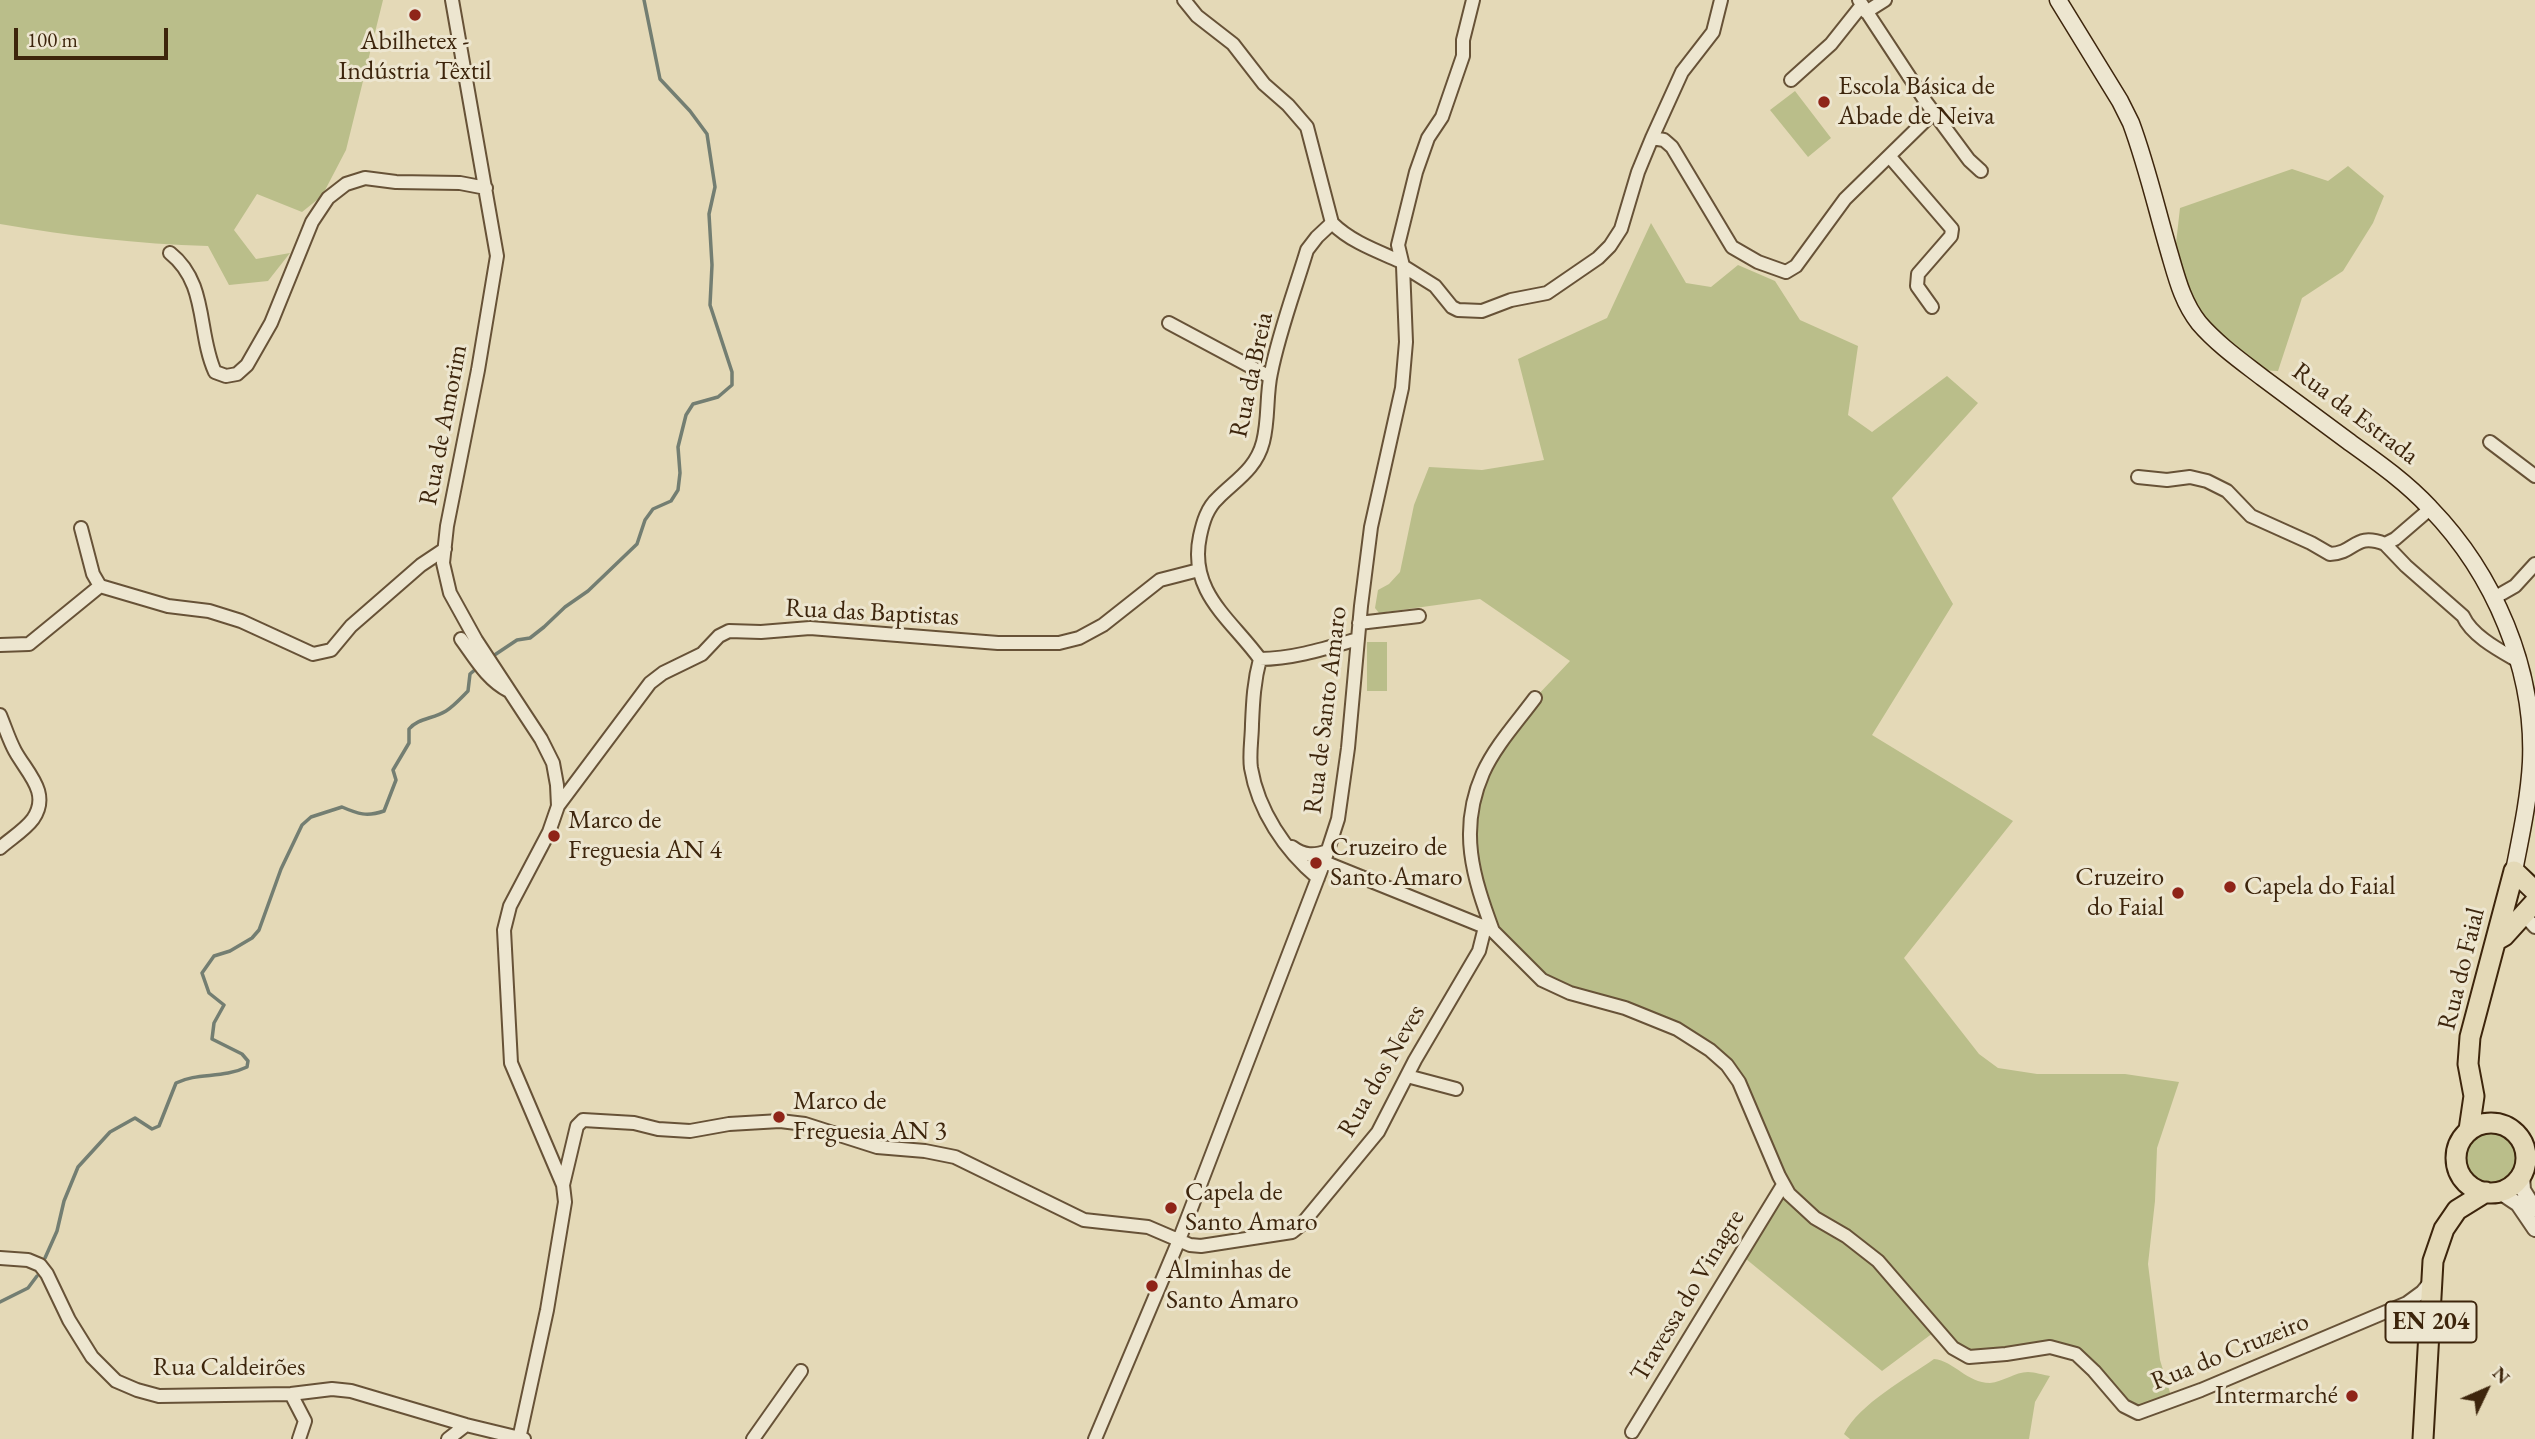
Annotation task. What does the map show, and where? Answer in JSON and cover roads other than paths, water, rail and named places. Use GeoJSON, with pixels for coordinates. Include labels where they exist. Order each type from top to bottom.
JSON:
{"type":"FeatureCollection","features":[{"type":"Feature","properties":{"kind":"main road","name":"Rua da Estrada"},"geometry":{"type":"LineString","coordinates":[[2058,0],[2131,123],[2188,307],[2212,336],[2239,359],[2361,450],[2431,508],[2457,539],[2494,598],[2531,691],[2530,772],[2526,813],[2507,898]]}},
{"type":"Feature","properties":{"kind":"main road"},"geometry":{"type":"LineString","coordinates":[[2514,871],[2532,906]]}},
{"type":"Feature","properties":{"kind":"main road"},"geometry":{"type":"LineString","coordinates":[[2507,898],[2525,894],[2532,906]]}},
{"type":"Feature","properties":{"kind":"main road","name":"Rua do Faial"},"geometry":{"type":"LineString","coordinates":[[2474,1096],[2468,1064],[2470,1037],[2507,898]]}},
{"type":"Feature","properties":{"kind":"main road"},"geometry":{"type":"LineString","coordinates":[[2496,941],[2532,906]]}},
{"type":"Feature","properties":{"kind":"main road"},"geometry":{"type":"LineString","coordinates":[[2474,1096],[2496,1122],[2512,1129],[2522,1142],[2526,1157],[2522,1175],[2516,1182],[2493,1192],[2470,1185],[2463,1179],[2456,1158],[2457,1147],[2469,1130],[2477,1125],[2496,1122]]}},
{"type":"Feature","properties":{"kind":"main road"},"geometry":{"type":"LineString","coordinates":[[2469,1130],[2474,1096]]}},
{"type":"Feature","properties":{"kind":"main road","name":"EN 204"},"geometry":{"type":"LineString","coordinates":[[2458,1210],[2463,1179]]}},
{"type":"Feature","properties":{"kind":"main road","name":"EN 204"},"geometry":{"type":"LineString","coordinates":[[2421,1435],[2431,1321],[2433,1261],[2444,1229],[2458,1210],[2493,1192]]}},
{"type":"Feature","properties":{"kind":"street","name":"Rua de Amorim"},"geometry":{"type":"LineString","coordinates":[[454,0],[497,256],[443,563],[450,593],[476,640],[513,693],[553,762],[558,806],[549,832],[510,906],[504,930],[511,1063],[564,1185]]}},
{"type":"Feature","properties":{"kind":"street"},"geometry":{"type":"LineString","coordinates":[[1184,0],[1197,16],[1233,44],[1264,85],[1288,105],[1307,127],[1332,223],[1358,243],[1402,264],[1435,286],[1452,307],[1458,310],[1482,311],[1511,300],[1547,293],[1598,258],[1610,246],[1621,229],[1638,172],[1652,138],[1682,72],[1713,32],[1721,0]]}},
{"type":"Feature","properties":{"kind":"street","name":"Rua de Santo Amaro"},"geometry":{"type":"LineString","coordinates":[[1095,1439],[1179,1240],[1326,857],[1338,819],[1371,527],[1402,388],[1406,342],[1402,264],[1398,245],[1416,172],[1428,138],[1442,117],[1463,57],[1463,40],[1472,0]]}},
{"type":"Feature","properties":{"kind":"street"},"geometry":{"type":"LineString","coordinates":[[1791,80],[1831,44],[1862,6],[1885,0]]}},
{"type":"Feature","properties":{"kind":"street"},"geometry":{"type":"LineString","coordinates":[[1862,6],[1934,112],[1969,160],[1981,171]]}},
{"type":"Feature","properties":{"kind":"street"},"geometry":{"type":"LineString","coordinates":[[1652,138],[1664,140],[1672,147],[1732,247],[1758,262],[1786,272],[1796,266],[1845,200],[1934,112]]}},
{"type":"Feature","properties":{"kind":"street"},"geometry":{"type":"LineString","coordinates":[[1890,157],[1952,229],[1951,236],[1918,274],[1917,286],[1932,307]]}},
{"type":"Feature","properties":{"kind":"street"},"geometry":{"type":"LineString","coordinates":[[170,253],[192,278],[209,358],[215,372],[226,376],[237,374],[247,365],[271,323],[312,222],[328,198],[346,184],[365,178],[396,182],[460,183],[486,188]]}},
{"type":"Feature","properties":{"kind":"street","name":"Rua da Breia"},"geometry":{"type":"LineString","coordinates":[[1260,659],[1207,594],[1199,578],[1198,545],[1203,522],[1213,503],[1244,477],[1263,443],[1270,377],[1307,250],[1332,223]]}},
{"type":"Feature","properties":{"kind":"street"},"geometry":{"type":"LineString","coordinates":[[1169,323],[1270,377]]}},
{"type":"Feature","properties":{"kind":"street"},"geometry":{"type":"LineString","coordinates":[[2490,442],[2535,476]]}},
{"type":"Feature","properties":{"kind":"street"},"geometry":{"type":"LineString","coordinates":[[2138,477],[2167,480],[2190,477],[2207,481],[2227,491],[2251,516],[2329,554],[2345,551],[2366,539],[2385,544],[2463,616],[2467,625],[2501,652],[2518,661]]}},
{"type":"Feature","properties":{"kind":"street"},"geometry":{"type":"LineString","coordinates":[[2385,544],[2395,540],[2431,508]]}},
{"type":"Feature","properties":{"kind":"street"},"geometry":{"type":"LineString","coordinates":[[81,528],[93,574],[100,586],[168,606],[209,611],[241,621],[313,654],[331,650],[351,626],[421,565],[445,549]]}},
{"type":"Feature","properties":{"kind":"street"},"geometry":{"type":"LineString","coordinates":[[2494,598],[2515,586],[2535,564]]}},
{"type":"Feature","properties":{"kind":"street","name":"Rua das Baptistas"},"geometry":{"type":"LineString","coordinates":[[558,806],[650,683],[663,673],[702,654],[719,636],[729,631],[761,632],[810,628],[998,643],[1059,643],[1079,638],[1103,625],[1160,580],[1199,570]]}},
{"type":"Feature","properties":{"kind":"street"},"geometry":{"type":"LineString","coordinates":[[0,645],[29,644],[100,586]]}},
{"type":"Feature","properties":{"kind":"street"},"geometry":{"type":"LineString","coordinates":[[1359,623],[1419,615]]}},
{"type":"Feature","properties":{"kind":"street"},"geometry":{"type":"LineString","coordinates":[[461,639],[498,686],[513,693]]}},
{"type":"Feature","properties":{"kind":"street"},"geometry":{"type":"LineString","coordinates":[[1318,878],[1304,867],[1265,813],[1251,766],[1254,680],[1260,659],[1312,651],[1358,639]]}},
{"type":"Feature","properties":{"kind":"street"},"geometry":{"type":"LineString","coordinates":[[1489,929],[1474,879],[1470,843],[1472,807],[1483,772],[1535,698]]}},
{"type":"Feature","properties":{"kind":"street"},"geometry":{"type":"LineString","coordinates":[[0,715],[15,751],[34,777],[39,792],[39,808],[31,822],[0,848]]}},
{"type":"Feature","properties":{"kind":"street","name":"Rua do Cruzeiro"},"geometry":{"type":"LineString","coordinates":[[1284,841],[1304,854],[1326,857],[1489,929],[1542,980],[1570,993],[1625,1008],[1677,1029],[1710,1050],[1727,1065],[1739,1082],[1789,1194],[1815,1218],[1846,1236],[1878,1261],[1953,1348],[1969,1357],[2050,1347],[2076,1354],[2124,1406],[2138,1413],[2201,1390],[2407,1303],[2422,1292],[2432,1279]]}},
{"type":"Feature","properties":{"kind":"street","name":"Rua dos Neves"},"geometry":{"type":"LineString","coordinates":[[564,1185],[577,1126],[583,1120],[634,1123],[658,1129],[690,1131],[729,1124],[780,1121],[805,1124],[877,1147],[925,1151],[955,1157],[1084,1220],[1148,1227],[1201,1246],[1292,1232],[1303,1224],[1378,1132],[1406,1076],[1479,951],[1489,929]]}},
{"type":"Feature","properties":{"kind":"street"},"geometry":{"type":"LineString","coordinates":[[1406,1076],[1456,1089]]}},
{"type":"Feature","properties":{"kind":"street"},"geometry":{"type":"LineString","coordinates":[[2522,1175],[2523,1190],[2535,1209]]}},
{"type":"Feature","properties":{"kind":"street"},"geometry":{"type":"LineString","coordinates":[[521,1438],[560,1242],[565,1202],[564,1185]]}},
{"type":"Feature","properties":{"kind":"street","name":"Travessa do Vinagre"},"geometry":{"type":"LineString","coordinates":[[1632,1432],[1783,1185]]}},
{"type":"Feature","properties":{"kind":"street"},"geometry":{"type":"LineString","coordinates":[[2493,1192],[2518,1204],[2535,1229]]}},
{"type":"Feature","properties":{"kind":"street","name":"Rua Caldeirões"},"geometry":{"type":"LineString","coordinates":[[0,1258],[28,1260],[40,1265],[92,1357],[116,1381],[137,1390],[159,1395],[291,1394],[332,1389],[351,1391],[466,1425],[521,1438]]}},
{"type":"Feature","properties":{"kind":"street"},"geometry":{"type":"LineString","coordinates":[[2407,1303],[2419,1307],[2431,1321]]}},
{"type":"Feature","properties":{"kind":"street"},"geometry":{"type":"LineString","coordinates":[[753,1439],[801,1371]]}},
{"type":"Feature","properties":{"kind":"street"},"geometry":{"type":"LineString","coordinates":[[291,1394],[305,1421],[299,1439]]}},
{"type":"Feature","properties":{"kind":"street"},"geometry":{"type":"LineString","coordinates":[[448,1439],[466,1425]]}},
{"type":"Feature","properties":{"kind":"waterway"},"geometry":{"type":"LineString","coordinates":[[493,656],[517,640],[530,638],[588,591],[637,544],[645,520],[653,509],[671,501],[678,490],[678,447],[686,415],[693,404],[718,397],[732,385],[732,372],[710,305],[712,265],[709,214],[715,187],[707,134],[660,79],[644,0]]}},
{"type":"Feature","properties":{"kind":"waterway"},"geometry":{"type":"LineString","coordinates":[[45,1258],[78,1167],[110,1132],[135,1118],[152,1129],[159,1126],[176,1083],[247,1067],[248,1061],[242,1054],[212,1039],[214,1023],[224,1005],[209,993],[202,973],[214,956],[230,951],[252,938],[259,930],[281,869],[302,825],[311,817],[342,807],[363,814],[384,811],[396,780],[393,770],[409,743],[409,729],[441,714],[455,704],[468,691],[470,674],[477,668]]}},
{"type":"Feature","properties":{"kind":"waterway"},"geometry":{"type":"LineString","coordinates":[[0,1302],[28,1288],[37,1276]]}},
{"type":"Feature","properties":{"kind":"place","name":"Abilhetex - Indústria Têxtil"},"geometry":{"type":"Point","coordinates":[415,15]}},
{"type":"Feature","properties":{"kind":"place","name":"Escola Básica de Abade de Neiva"},"geometry":{"type":"Point","coordinates":[1824,102]}},
{"type":"Feature","properties":{"kind":"place","name":"Marco de Freguesia AN 4"},"geometry":{"type":"Point","coordinates":[554,836]}},
{"type":"Feature","properties":{"kind":"place","name":"Cruzeiro de Santo Amaro"},"geometry":{"type":"Point","coordinates":[1316,863]}},
{"type":"Feature","properties":{"kind":"place","name":"Capela do Faial"},"geometry":{"type":"Point","coordinates":[2230,887]}},
{"type":"Feature","properties":{"kind":"place","name":"Cruzeiro do Faial"},"geometry":{"type":"Point","coordinates":[2178,893]}},
{"type":"Feature","properties":{"kind":"place","name":"Marco de Freguesia AN 3"},"geometry":{"type":"Point","coordinates":[779,1117]}},
{"type":"Feature","properties":{"kind":"place","name":"Capela de Santo Amaro"},"geometry":{"type":"Point","coordinates":[1171,1208]}},
{"type":"Feature","properties":{"kind":"place","name":"Alminhas de Santo Amaro"},"geometry":{"type":"Point","coordinates":[1152,1286]}},
{"type":"Feature","properties":{"kind":"place","name":"Intermarché"},"geometry":{"type":"Point","coordinates":[2352,1396]}}]}
